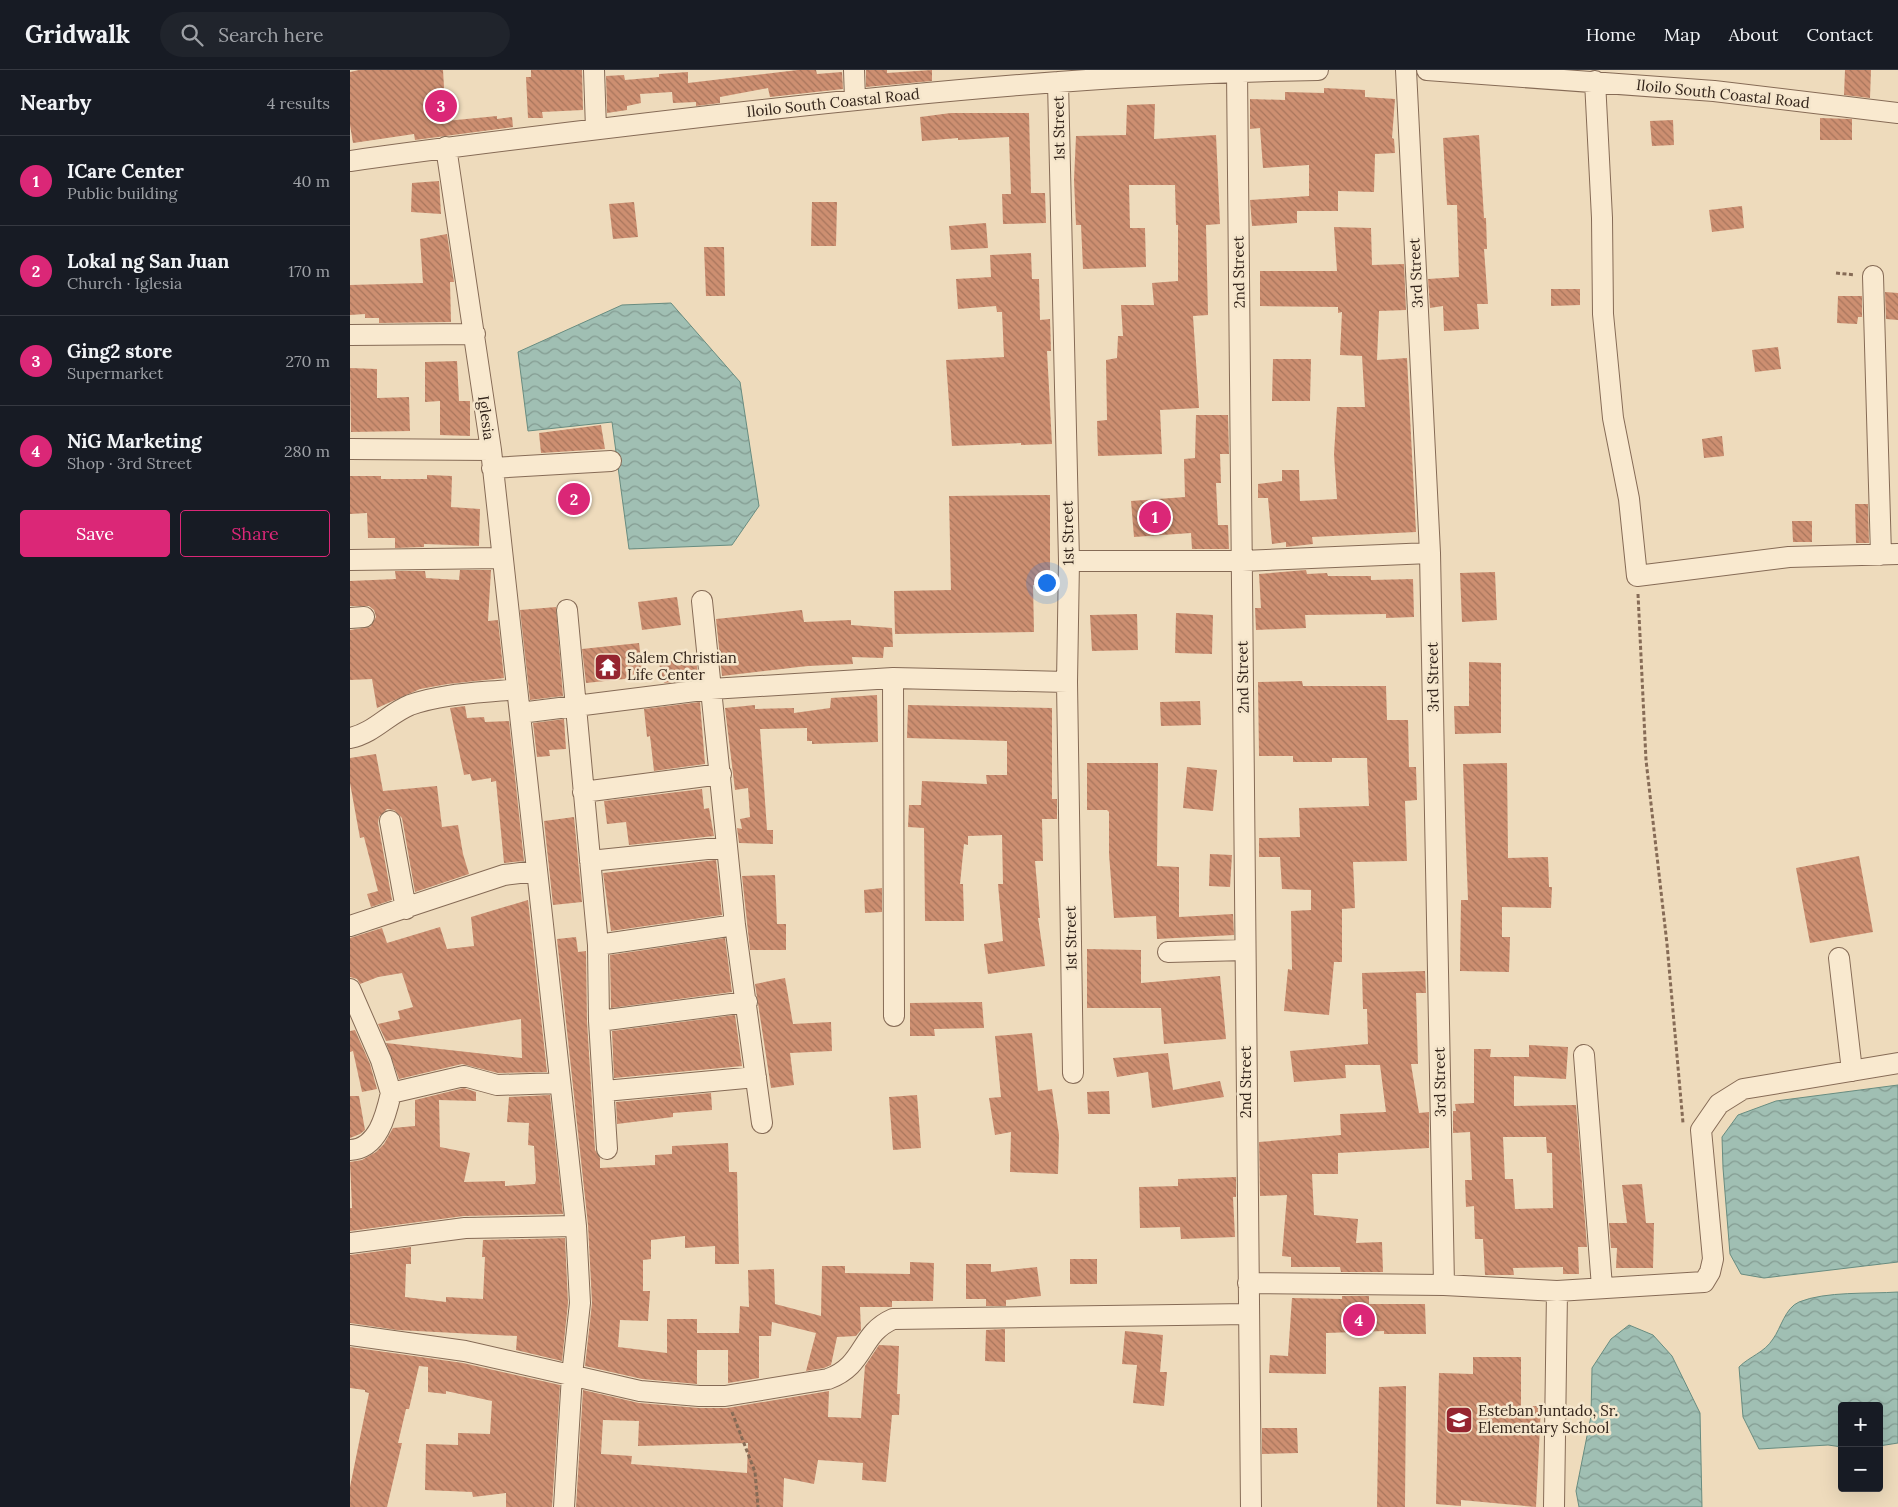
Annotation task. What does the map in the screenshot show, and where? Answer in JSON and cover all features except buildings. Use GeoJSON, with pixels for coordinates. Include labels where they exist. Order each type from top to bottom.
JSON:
{"type":"FeatureCollection","features":[{"type":"Feature","properties":{"kind":"street"},"geometry":{"type":"LineString","coordinates":[[594,70],[596,130]]}},
{"type":"Feature","properties":{"kind":"street"},"geometry":{"type":"LineString","coordinates":[[854,70],[855,99]]}},
{"type":"Feature","properties":{"kind":"street","name":"Iloilo South Coastal Road"},"geometry":{"type":"LineString","coordinates":[[350,161],[446,147],[855,99],[1011,78],[1058,82],[1237,71],[1318,70]]}},
{"type":"Feature","properties":{"kind":"street","name":"3rd Street"},"geometry":{"type":"LineString","coordinates":[[1406,70],[1430,553],[1444,1285]]}},
{"type":"Feature","properties":{"kind":"street","name":"Iloilo South Coastal Road"},"geometry":{"type":"LineString","coordinates":[[1427,70],[1714,91],[1898,114]]}},
{"type":"Feature","properties":{"kind":"street","name":"2nd Street"},"geometry":{"type":"LineString","coordinates":[[1237,71],[1251,1507]]}},
{"type":"Feature","properties":{"kind":"street"},"geometry":{"type":"LineString","coordinates":[[1595,81],[1602,218],[1603,314],[1613,418],[1629,499],[1637,576],[1789,557],[1889,554],[1873,276]]}},
{"type":"Feature","properties":{"kind":"street","name":"1st Street"},"geometry":{"type":"LineString","coordinates":[[1058,82],[1069,561],[1067,682],[1073,1073]]}},
{"type":"Feature","properties":{"kind":"street","name":"Iglesia"},"geometry":{"type":"LineString","coordinates":[[446,147],[492,459],[501,558],[520,713],[576,1226],[580,1304],[572,1375],[564,1507]]}},
{"type":"Feature","properties":{"kind":"street"},"geometry":{"type":"LineString","coordinates":[[350,335],[475,334]]}},
{"type":"Feature","properties":{"kind":"street"},"geometry":{"type":"LineString","coordinates":[[350,449],[492,459],[611,460]]}},
{"type":"Feature","properties":{"kind":"street"},"geometry":{"type":"LineString","coordinates":[[1069,561],[1242,561],[1430,553]]}},
{"type":"Feature","properties":{"kind":"street"},"geometry":{"type":"LineString","coordinates":[[350,560],[501,558]]}},
{"type":"Feature","properties":{"kind":"street"},"geometry":{"type":"LineString","coordinates":[[702,601],[735,924],[762,1124]]}},
{"type":"Feature","properties":{"kind":"street"},"geometry":{"type":"LineString","coordinates":[[567,610],[598,945],[599,1021],[605,1091],[607,1150]]}},
{"type":"Feature","properties":{"kind":"street"},"geometry":{"type":"LineString","coordinates":[[520,713],[711,690],[893,678],[1067,682]]}},
{"type":"Feature","properties":{"kind":"street"},"geometry":{"type":"LineString","coordinates":[[893,678],[894,1016]]}},
{"type":"Feature","properties":{"kind":"street"},"geometry":{"type":"LineString","coordinates":[[350,738],[370,732],[392,715],[410,705],[445,697],[517,689]]}},
{"type":"Feature","properties":{"kind":"street"},"geometry":{"type":"LineString","coordinates":[[583,792],[721,774]]}},
{"type":"Feature","properties":{"kind":"street"},"geometry":{"type":"LineString","coordinates":[[390,821],[406,909]]}},
{"type":"Feature","properties":{"kind":"street"},"geometry":{"type":"LineString","coordinates":[[590,861],[727,847]]}},
{"type":"Feature","properties":{"kind":"street"},"geometry":{"type":"LineString","coordinates":[[350,926],[504,875],[536,871]]}},
{"type":"Feature","properties":{"kind":"street"},"geometry":{"type":"LineString","coordinates":[[598,945],[735,924]]}},
{"type":"Feature","properties":{"kind":"street"},"geometry":{"type":"LineString","coordinates":[[1168,952],[1245,950]]}},
{"type":"Feature","properties":{"kind":"street"},"geometry":{"type":"LineString","coordinates":[[1839,958],[1852,1070]]}},
{"type":"Feature","properties":{"kind":"street"},"geometry":{"type":"LineString","coordinates":[[350,990],[381,1060],[391,1093],[386,1113],[376,1137],[366,1145],[350,1150]]}},
{"type":"Feature","properties":{"kind":"street"},"geometry":{"type":"LineString","coordinates":[[599,1021],[747,1002]]}},
{"type":"Feature","properties":{"kind":"street"},"geometry":{"type":"LineString","coordinates":[[1584,1054],[1602,1287]]}},
{"type":"Feature","properties":{"kind":"street"},"geometry":{"type":"LineString","coordinates":[[1248,1284],[1444,1285],[1557,1291],[1704,1282],[1710,1272],[1713,1259],[1701,1130],[1719,1104],[1743,1089],[1898,1063]]}},
{"type":"Feature","properties":{"kind":"street"},"geometry":{"type":"LineString","coordinates":[[391,1093],[464,1076],[497,1085],[560,1083]]}},
{"type":"Feature","properties":{"kind":"street"},"geometry":{"type":"LineString","coordinates":[[605,1091],[756,1078]]}},
{"type":"Feature","properties":{"kind":"street"},"geometry":{"type":"LineString","coordinates":[[350,1243],[465,1228],[576,1226]]}},
{"type":"Feature","properties":{"kind":"street"},"geometry":{"type":"LineString","coordinates":[[1554,1507],[1557,1291]]}},
{"type":"Feature","properties":{"kind":"street"},"geometry":{"type":"LineString","coordinates":[[350,1335],[466,1351],[640,1390],[699,1396],[725,1396],[828,1379],[841,1374],[857,1359],[872,1333],[883,1323],[893,1319],[1248,1314]]}},
{"type":"Feature","properties":{"kind":"path"},"geometry":{"type":"LineString","coordinates":[[1637,576],[1646,760],[1667,944],[1683,1133]]}},
{"type":"Feature","properties":{"kind":"path"},"geometry":{"type":"LineString","coordinates":[[725,1396],[755,1472],[758,1507]]}},
{"type":"Feature","properties":{"kind":"water"},"geometry":{"type":"Polygon","coordinates":[[[671,303],[740,382],[759,506],[732,545],[629,549],[612,422],[528,431],[518,352],[622,305],[671,303]]]}},
{"type":"Feature","properties":{"kind":"water"},"geometry":{"type":"Polygon","coordinates":[[[1898,1085],[1898,1262],[1764,1278],[1741,1274],[1730,1254],[1722,1137],[1738,1115],[1776,1101],[1898,1085]]]}},
{"type":"Feature","properties":{"kind":"water"},"geometry":{"type":"Polygon","coordinates":[[[1898,1292],[1898,1443],[1883,1445],[1883,1402],[1838,1402],[1838,1446],[1828,1445],[1759,1449],[1743,1417],[1739,1367],[1769,1344],[1794,1305],[1810,1298],[1898,1292]]]}},
{"type":"Feature","properties":{"kind":"water"},"geometry":{"type":"Polygon","coordinates":[[[1629,1325],[1653,1335],[1672,1356],[1700,1413],[1702,1507],[1579,1507],[1576,1491],[1591,1416],[1592,1368],[1611,1339],[1629,1325]]]}},
{"type":"Feature","properties":{"kind":"place","name":"Ging2 store"},"geometry":{"type":"Point","coordinates":[441,106]}},
{"type":"Feature","properties":{"kind":"place","name":"Lokal ng San Juan"},"geometry":{"type":"Point","coordinates":[574,499]}},
{"type":"Feature","properties":{"kind":"place","name":"ICare Center"},"geometry":{"type":"Point","coordinates":[1155,517]}},
{"type":"Feature","properties":{"kind":"place","name":"Salem Christian Life Center"},"geometry":{"type":"Point","coordinates":[608,667]}},
{"type":"Feature","properties":{"kind":"place","name":"NiG Marketing"},"geometry":{"type":"Point","coordinates":[1359,1320]}},
{"type":"Feature","properties":{"kind":"place","name":"Esteban Juntado, Sr. Elementary School"},"geometry":{"type":"Point","coordinates":[1459,1420]}}]}
